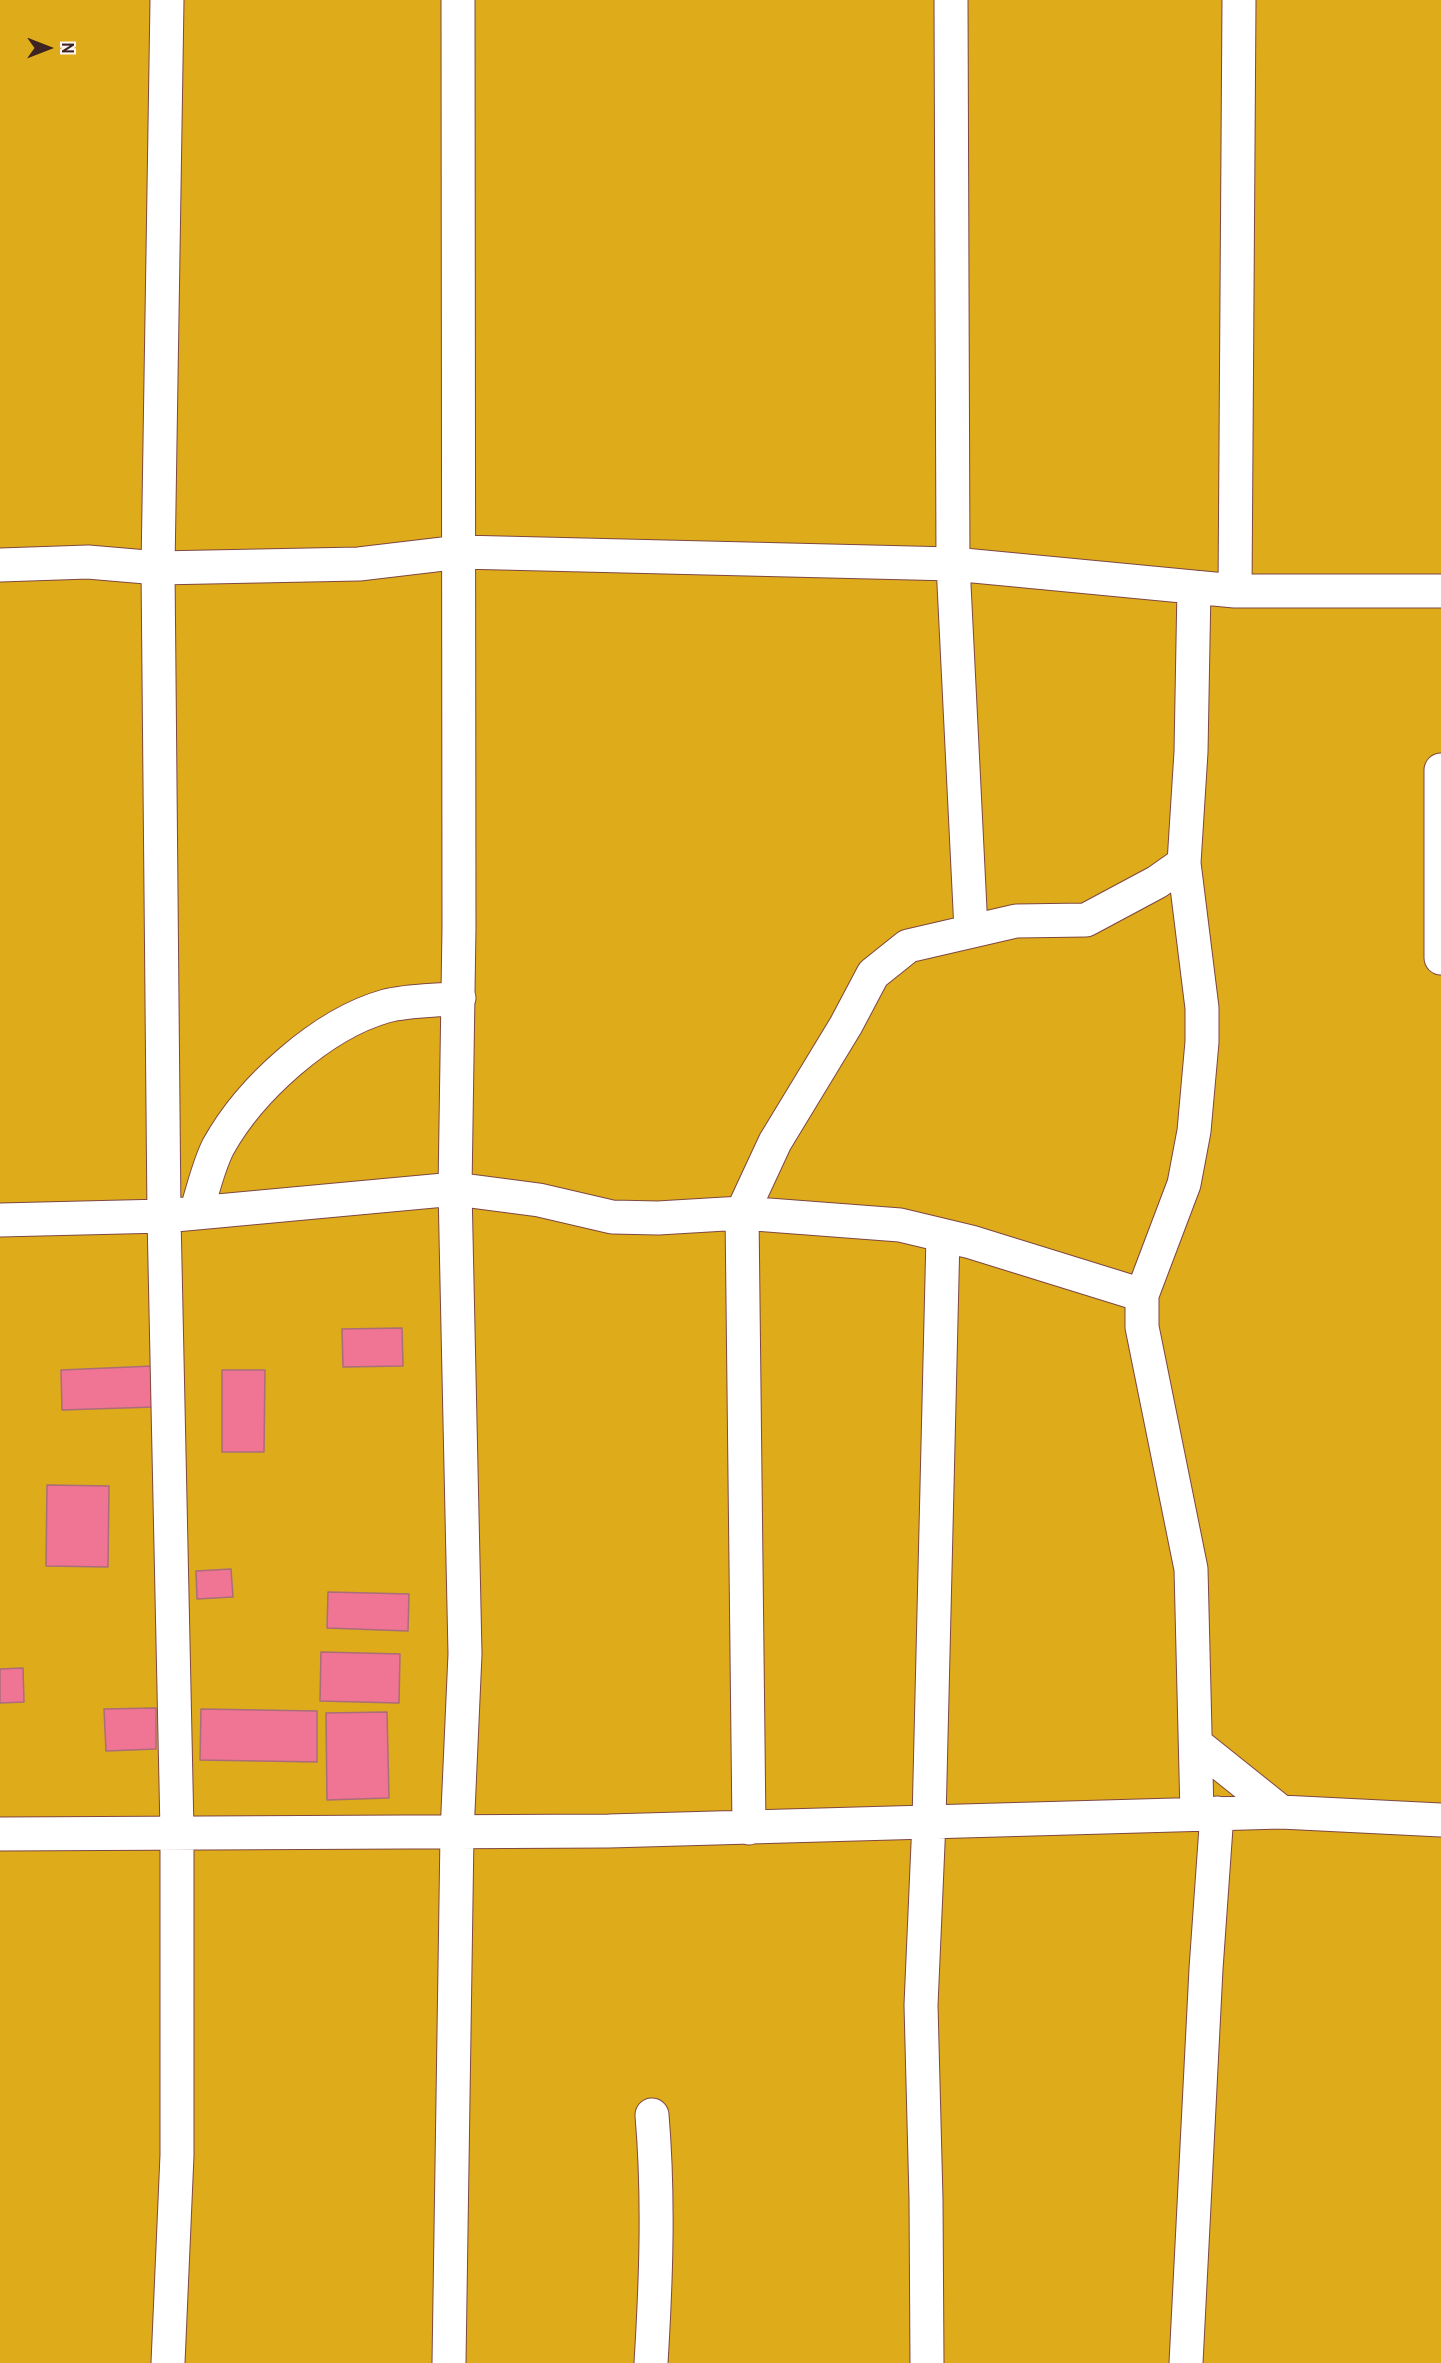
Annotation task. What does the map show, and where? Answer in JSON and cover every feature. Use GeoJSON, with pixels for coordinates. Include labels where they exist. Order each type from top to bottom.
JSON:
{"type":"FeatureCollection","features":[{"type":"Feature","properties":{"kind":"street"},"geometry":{"type":"LineString","coordinates":[[167,0],[158,568],[164,1216],[177,1831],[177,2155],[168,2363]]}},
{"type":"Feature","properties":{"kind":"street"},"geometry":{"type":"LineString","coordinates":[[449,2363],[457,1833],[465,1654],[455,1189],[459,998],[458,0]]}},
{"type":"Feature","properties":{"kind":"street"},"geometry":{"type":"LineString","coordinates":[[951,0],[953,564],[971,930]]}},
{"type":"Feature","properties":{"kind":"street"},"geometry":{"type":"LineString","coordinates":[[1235,591],[1239,0]]}},
{"type":"Feature","properties":{"kind":"street"},"geometry":{"type":"LineString","coordinates":[[0,565],[88,562],[158,568],[359,564],[460,552],[953,564],[1235,591],[1441,591]]}},
{"type":"Feature","properties":{"kind":"street"},"geometry":{"type":"LineString","coordinates":[[1186,2363],[1206,1969],[1207,1814],[1196,1744],[1191,1569],[1145,1353],[1143,1295],[1184,1184],[1194,1131],[1202,1042],[1202,1008],[1184,863],[1191,752],[1194,587]]}},
{"type":"Feature","properties":{"kind":"street"},"geometry":{"type":"LineString","coordinates":[[1441,770],[1441,957]]}},
{"type":"Feature","properties":{"kind":"street"},"geometry":{"type":"LineString","coordinates":[[749,1828],[741,1213],[775,1142],[846,1025],[873,974],[908,945],[1016,921],[1086,920],[1158,882],[1184,863]]}},
{"type":"Feature","properties":{"kind":"street"},"geometry":{"type":"LineString","coordinates":[[196,1212],[218,1149],[241,1113],[264,1087],[314,1043],[354,1018],[388,1006],[459,998]]}},
{"type":"Feature","properties":{"kind":"street"},"geometry":{"type":"LineString","coordinates":[[0,1220],[164,1216],[455,1189],[538,1200],[612,1217],[658,1218],[741,1213],[900,1225],[1143,1295]]}},
{"type":"Feature","properties":{"kind":"street"},"geometry":{"type":"LineString","coordinates":[[927,2363],[921,2005],[929,1821],[943,1236]]}},
{"type":"Feature","properties":{"kind":"street"},"geometry":{"type":"LineString","coordinates":[[1196,1744],[1281,1812]]}},
{"type":"Feature","properties":{"kind":"street"},"geometry":{"type":"LineString","coordinates":[[0,1834],[177,1831],[457,1833],[749,1828],[1281,1812],[1441,1820]]}},
{"type":"Feature","properties":{"kind":"street"},"geometry":{"type":"LineString","coordinates":[[651,2363],[656,2234],[656,2162],[652,2115]]}},
{"type":"Feature","properties":{"kind":"shaded area"},"geometry":{"type":"Polygon","coordinates":[[[0,0],[1441,0],[1441,2363],[0,2363],[0,0]]]}},
{"type":"Feature","properties":{"kind":"building"},"geometry":{"type":"Polygon","coordinates":[[[402,1328],[403,1366],[343,1367],[342,1329],[402,1328]]]}},
{"type":"Feature","properties":{"kind":"building"},"geometry":{"type":"Polygon","coordinates":[[[153,1366],[154,1407],[62,1410],[61,1370],[153,1366]]]}},
{"type":"Feature","properties":{"kind":"building"},"geometry":{"type":"Polygon","coordinates":[[[222,1370],[265,1370],[264,1452],[222,1452],[222,1370]]]}},
{"type":"Feature","properties":{"kind":"building"},"geometry":{"type":"Polygon","coordinates":[[[47,1485],[109,1486],[108,1567],[46,1566],[47,1485]]]}},
{"type":"Feature","properties":{"kind":"building"},"geometry":{"type":"Polygon","coordinates":[[[231,1569],[233,1597],[197,1599],[196,1571],[231,1569]]]}},
{"type":"Feature","properties":{"kind":"building"},"geometry":{"type":"Polygon","coordinates":[[[328,1592],[409,1594],[408,1631],[327,1628],[328,1592]]]}},
{"type":"Feature","properties":{"kind":"building"},"geometry":{"type":"Polygon","coordinates":[[[321,1652],[400,1654],[399,1703],[320,1701],[321,1652]]]}},
{"type":"Feature","properties":{"kind":"building"},"geometry":{"type":"Polygon","coordinates":[[[23,1668],[24,1702],[0,1703],[0,1669],[23,1668]]]}},
{"type":"Feature","properties":{"kind":"building"},"geometry":{"type":"Polygon","coordinates":[[[156,1708],[156,1749],[106,1751],[104,1709],[156,1708]]]}},
{"type":"Feature","properties":{"kind":"building"},"geometry":{"type":"Polygon","coordinates":[[[201,1709],[317,1711],[317,1762],[200,1760],[201,1709]]]}},
{"type":"Feature","properties":{"kind":"building"},"geometry":{"type":"Polygon","coordinates":[[[387,1712],[389,1798],[327,1800],[326,1713],[387,1712]]]}}]}
